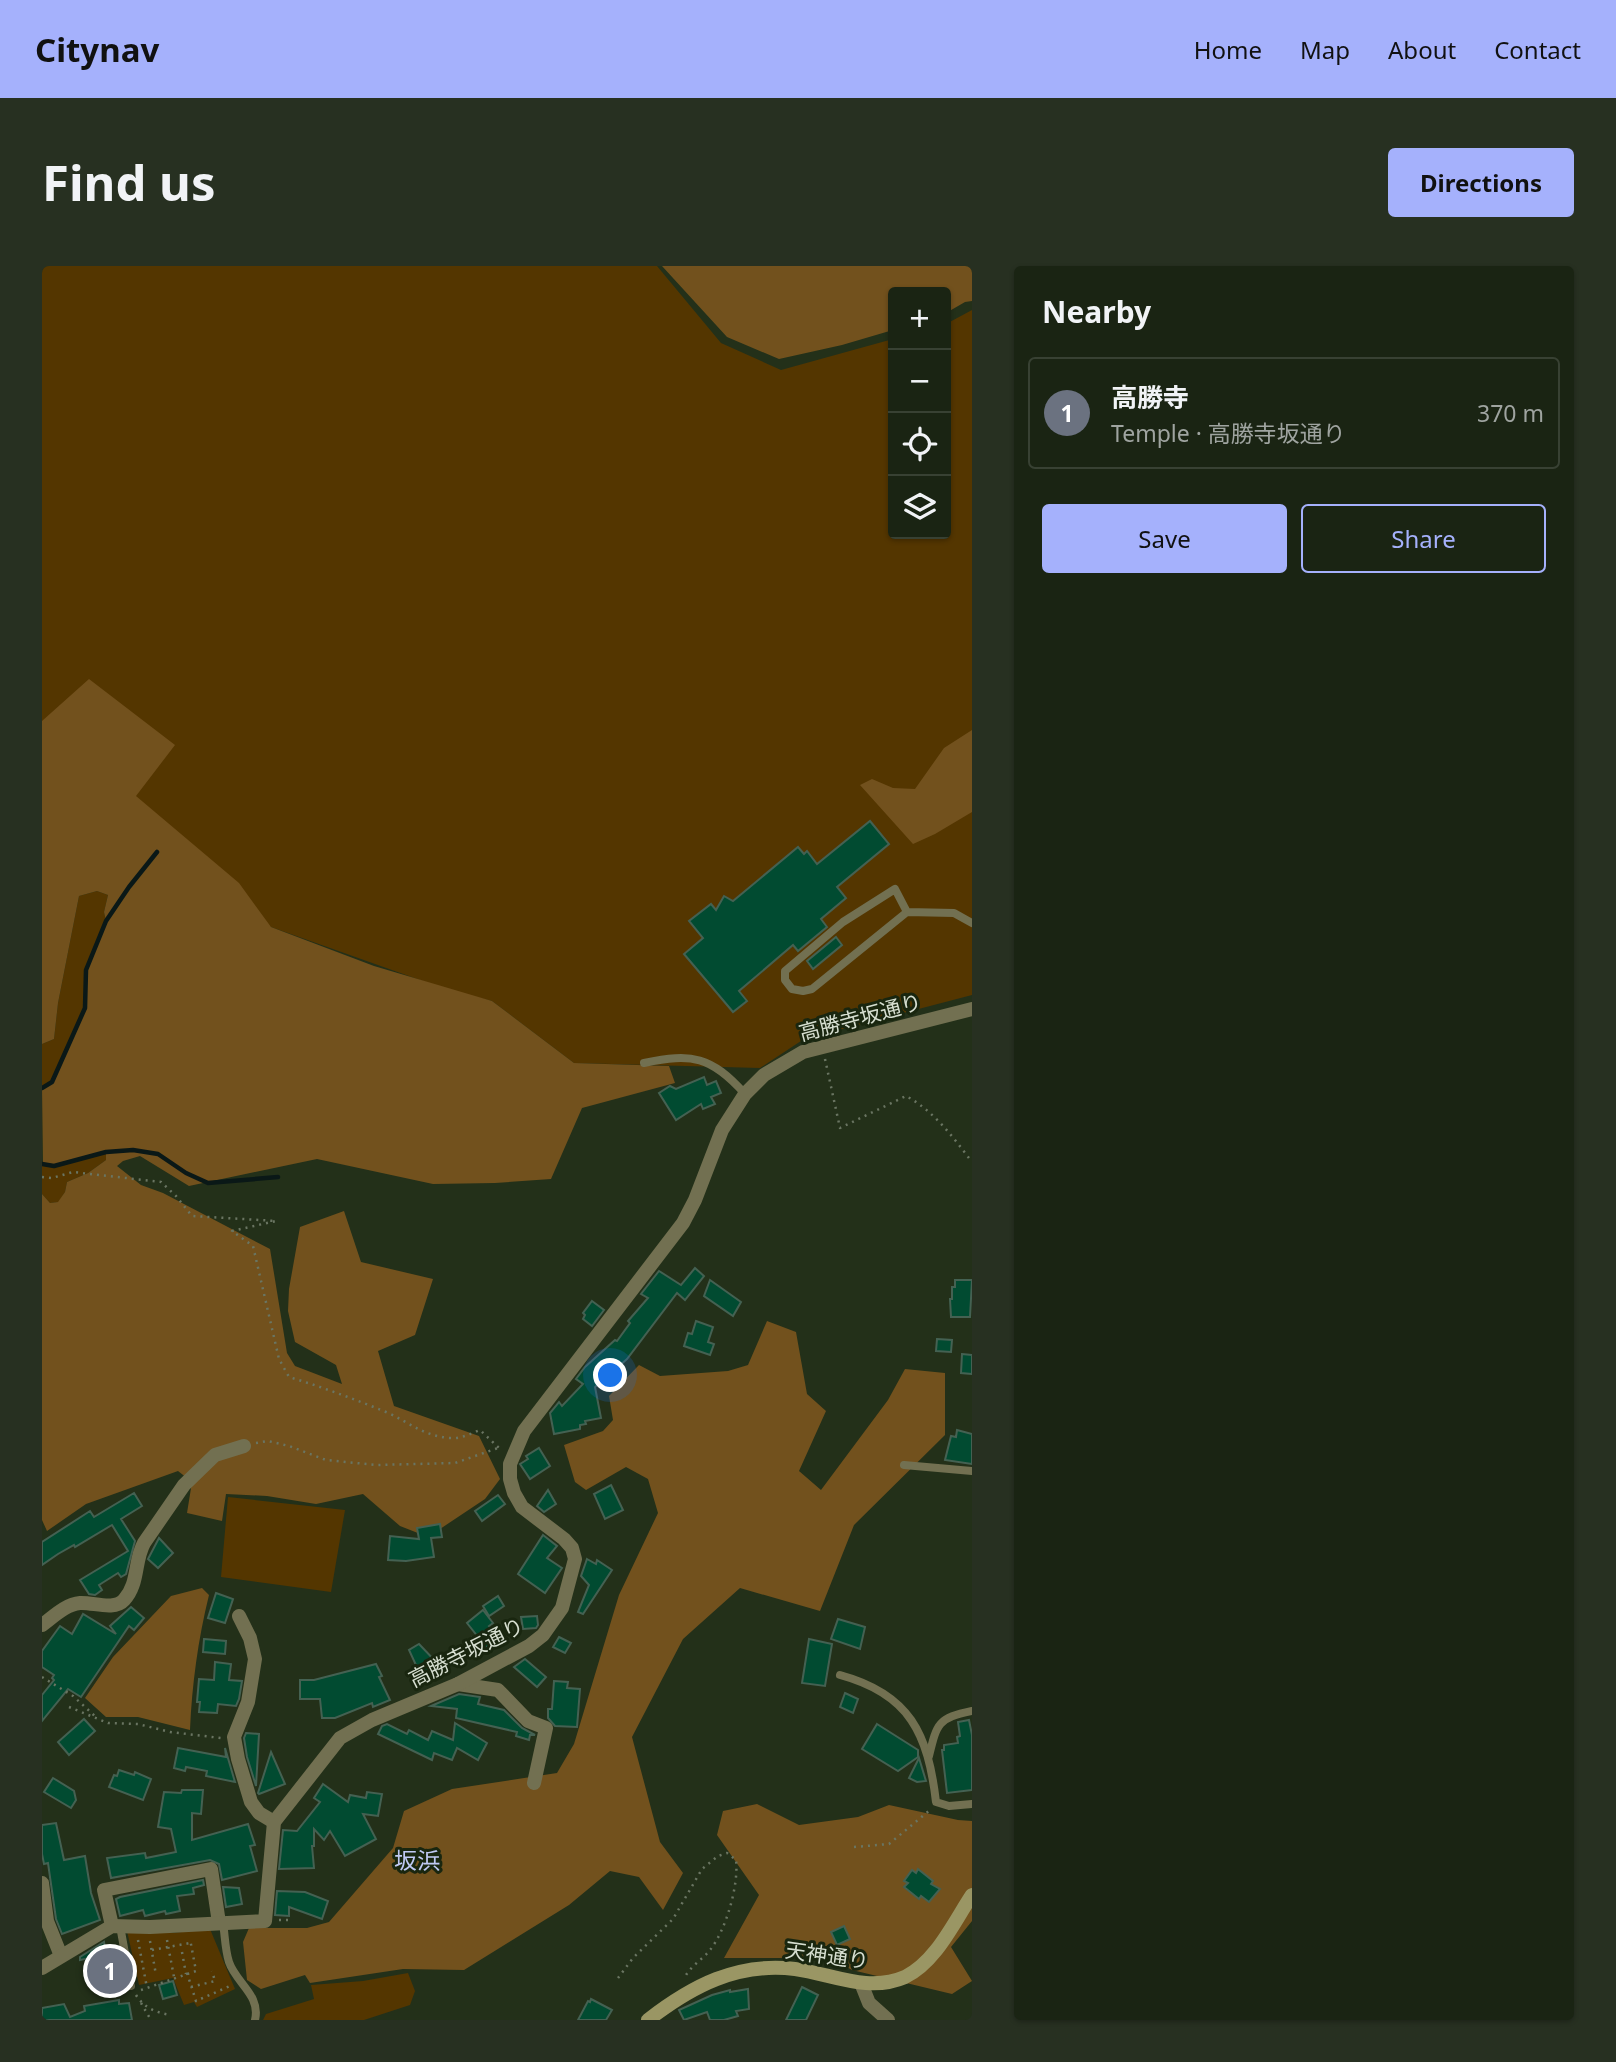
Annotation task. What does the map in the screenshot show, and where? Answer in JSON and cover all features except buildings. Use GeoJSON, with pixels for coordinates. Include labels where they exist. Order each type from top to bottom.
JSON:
{"type":"FeatureCollection","features":[{"type":"Feature","properties":{"kind":"street","name":"高勝寺坂通り"},"geometry":{"type":"LineString","coordinates":[[274,1822],[340,1738],[372,1720],[458,1684],[529,1646],[543,1635],[562,1608],[575,1559],[572,1548],[522,1507],[510,1479],[510,1464],[524,1431],[683,1223],[695,1200],[722,1130],[746,1094],[764,1075],[787,1060],[822,1047],[972,1009]]}},
{"type":"Feature","properties":{"kind":"street"},"geometry":{"type":"LineString","coordinates":[[42,1625],[65,1608],[79,1603],[114,1605],[123,1602],[135,1581],[139,1553],[144,1543],[184,1485],[215,1455],[244,1446]]}},
{"type":"Feature","properties":{"kind":"street"},"geometry":{"type":"LineString","coordinates":[[42,1968],[116,1926],[150,1927],[265,1921],[274,1822],[259,1813],[251,1802],[238,1759],[235,1740],[248,1702],[255,1659],[250,1638],[239,1616]]}},
{"type":"Feature","properties":{"kind":"street"},"geometry":{"type":"LineString","coordinates":[[458,1684],[498,1690],[528,1721],[546,1727],[534,1783]]}},
{"type":"Feature","properties":{"kind":"street"},"geometry":{"type":"LineString","coordinates":[[116,1926],[104,1889],[211,1869],[221,1923]]}},
{"type":"Feature","properties":{"kind":"street"},"geometry":{"type":"LineString","coordinates":[[42,1883],[47,1921],[61,1955]]}},
{"type":"Feature","properties":{"kind":"street","name":"天神通り"},"geometry":{"type":"LineString","coordinates":[[648,2020],[679,1996],[704,1983],[762,1968],[795,1969],[861,1983],[886,1982],[906,1976],[922,1965],[936,1949],[972,1895]]}},
{"type":"Feature","properties":{"kind":"street"},"geometry":{"type":"LineString","coordinates":[[861,1983],[869,2003],[888,2020]]}},
{"type":"Feature","properties":{"kind":"lane"},"geometry":{"type":"LineString","coordinates":[[907,912],[895,889],[843,922],[785,971],[785,980],[792,989],[812,989],[907,912],[954,914],[972,923]]}},
{"type":"Feature","properties":{"kind":"lane"},"geometry":{"type":"LineString","coordinates":[[644,1063],[676,1057],[693,1058],[728,1075],[746,1094]]}},
{"type":"Feature","properties":{"kind":"lane"},"geometry":{"type":"LineString","coordinates":[[904,1465],[972,1471]]}},
{"type":"Feature","properties":{"kind":"lane"},"geometry":{"type":"LineString","coordinates":[[840,1675],[862,1681],[894,1699],[909,1715],[929,1756],[936,1802],[949,1806],[972,1804]]}},
{"type":"Feature","properties":{"kind":"lane"},"geometry":{"type":"LineString","coordinates":[[929,1756],[935,1731],[948,1716],[972,1711]]}},
{"type":"Feature","properties":{"kind":"lane"},"geometry":{"type":"LineString","coordinates":[[221,1923],[229,1963],[255,2001],[255,2020]]}},
{"type":"Feature","properties":{"kind":"lane"},"geometry":{"type":"LineString","coordinates":[[116,1926],[131,1986]]}},
{"type":"Feature","properties":{"kind":"path"},"geometry":{"type":"LineString","coordinates":[[822,1047],[840,1128],[906,1096],[923,1105],[972,1162]]}},
{"type":"Feature","properties":{"kind":"path"},"geometry":{"type":"LineString","coordinates":[[42,1177],[52,1178],[73,1172],[161,1182],[192,1216],[276,1221],[232,1231],[253,1246],[279,1359],[289,1377],[331,1390],[388,1413],[425,1434],[452,1439],[480,1430],[499,1448]]}},
{"type":"Feature","properties":{"kind":"path"},"geometry":{"type":"LineString","coordinates":[[244,1446],[268,1441],[326,1460],[376,1465],[455,1464],[499,1448],[516,1448]]}},
{"type":"Feature","properties":{"kind":"path"},"geometry":{"type":"LineString","coordinates":[[42,1677],[73,1696],[99,1720]]}},
{"type":"Feature","properties":{"kind":"path"},"geometry":{"type":"LineString","coordinates":[[69,1707],[99,1720],[235,1740]]}},
{"type":"Feature","properties":{"kind":"path"},"geometry":{"type":"LineString","coordinates":[[854,1847],[889,1844],[928,1814],[936,1802]]}},
{"type":"Feature","properties":{"kind":"path"},"geometry":{"type":"LineString","coordinates":[[618,1978],[633,1958],[673,1919],[702,1869],[718,1856],[727,1853],[736,1860],[735,1892],[711,1949],[684,1976],[679,1996]]}},
{"type":"Feature","properties":{"kind":"path"},"geometry":{"type":"LineString","coordinates":[[137,1933],[147,1988]]}},
{"type":"Feature","properties":{"kind":"path"},"geometry":{"type":"LineString","coordinates":[[149,1934],[156,1975]]}},
{"type":"Feature","properties":{"kind":"path"},"geometry":{"type":"LineString","coordinates":[[151,2020],[134,1992],[196,1971],[189,1935]]}},
{"type":"Feature","properties":{"kind":"path"},"geometry":{"type":"LineString","coordinates":[[167,1940],[174,1977]]}},
{"type":"Feature","properties":{"kind":"path"},"geometry":{"type":"LineString","coordinates":[[152,1950],[191,1943]]}},
{"type":"Feature","properties":{"kind":"path"},"geometry":{"type":"LineString","coordinates":[[182,1952],[196,2001],[230,1986]]}},
{"type":"Feature","properties":{"kind":"path"},"geometry":{"type":"LineString","coordinates":[[212,1971],[219,1991]]}},
{"type":"Feature","properties":{"kind":"path"},"geometry":{"type":"LineString","coordinates":[[191,1987],[215,1981]]}},
{"type":"Feature","properties":{"kind":"path"},"geometry":{"type":"LineString","coordinates":[[139,2001],[156,2013],[171,2015]]}},
{"type":"Feature","properties":{"kind":"shaded area"},"geometry":{"type":"Polygon","coordinates":[[[42,266],[657,266],[721,343],[781,370],[888,340],[888,539],[951,539],[951,321],[972,310],[972,995],[804,1039],[760,1068],[574,1063],[492,1001],[451,991],[271,927],[42,766],[42,266]]]}},
{"type":"Feature","properties":{"kind":"shaded area"},"geometry":{"type":"Polygon","coordinates":[[[662,266],[972,266],[972,301],[951,310],[951,287],[888,287],[888,331],[842,345],[779,359],[727,337],[662,266]]]}},
{"type":"Feature","properties":{"kind":"shaded area"},"geometry":{"type":"Polygon","coordinates":[[[89,679],[175,745],[136,796],[239,883],[271,927],[374,966],[492,1001],[574,1063],[669,1066],[675,1083],[582,1108],[551,1179],[433,1184],[317,1159],[189,1186],[140,1156],[123,1161],[117,1166],[141,1185],[163,1193],[270,1249],[287,1353],[295,1366],[342,1384],[336,1365],[295,1342],[288,1311],[289,1289],[300,1227],[344,1211],[361,1262],[433,1279],[415,1335],[378,1351],[394,1406],[479,1436],[500,1479],[485,1499],[428,1537],[400,1526],[363,1494],[316,1504],[267,1496],[226,1494],[222,1521],[187,1513],[192,1482],[178,1471],[86,1504],[47,1531],[42,1520],[42,1194],[50,1203],[58,1202],[65,1192],[67,1182],[88,1173],[106,1160],[106,1153],[54,1166],[43,1164],[42,1088],[52,1082],[85,1008],[86,970],[106,921],[104,912],[108,895],[97,891],[79,896],[58,1003],[54,1039],[42,1044],[42,721],[89,679]]]}},
{"type":"Feature","properties":{"kind":"shaded area"},"geometry":{"type":"Polygon","coordinates":[[[972,730],[972,812],[913,844],[860,785],[872,779],[893,788],[915,789],[944,748],[972,730]]]}},
{"type":"Feature","properties":{"kind":"shaded area"},"geometry":{"type":"Polygon","coordinates":[[[97,891],[108,895],[104,912],[106,921],[86,970],[85,1008],[52,1082],[42,1088],[42,1044],[54,1039],[58,1003],[79,896],[97,891]]]}},
{"type":"Feature","properties":{"kind":"shaded area"},"geometry":{"type":"Polygon","coordinates":[[[106,1152],[106,1160],[88,1173],[67,1182],[59,1202],[50,1203],[42,1194],[42,1163],[54,1166],[106,1152]]]}},
{"type":"Feature","properties":{"kind":"shaded area"},"geometry":{"type":"Polygon","coordinates":[[[767,1321],[796,1332],[807,1394],[826,1411],[799,1471],[821,1490],[888,1400],[905,1369],[945,1373],[945,1435],[854,1525],[820,1611],[740,1588],[683,1639],[632,1737],[660,1842],[683,1873],[663,1910],[639,1877],[610,1871],[569,1905],[464,1970],[403,1969],[310,1983],[305,1975],[261,1989],[247,1980],[243,1942],[249,1928],[307,1928],[329,1922],[393,1848],[404,1811],[452,1789],[557,1773],[574,1744],[619,1595],[658,1513],[648,1479],[626,1467],[586,1490],[575,1482],[564,1445],[603,1431],[613,1420],[609,1396],[639,1365],[660,1376],[728,1371],[748,1365],[767,1321]]]}},
{"type":"Feature","properties":{"kind":"shaded area"},"geometry":{"type":"Polygon","coordinates":[[[228,1497],[345,1510],[331,1592],[221,1577],[228,1497]]]}},
{"type":"Feature","properties":{"kind":"shaded area"},"geometry":{"type":"Polygon","coordinates":[[[202,1588],[209,1595],[196,1662],[190,1730],[138,1717],[106,1717],[85,1698],[113,1657],[171,1596],[202,1588]]]}},
{"type":"Feature","properties":{"kind":"shaded area"},"geometry":{"type":"Polygon","coordinates":[[[757,1804],[799,1825],[858,1817],[889,1805],[972,1821],[972,1921],[951,1947],[972,1981],[952,1994],[852,1970],[831,1958],[724,1958],[759,1895],[717,1835],[723,1811],[757,1804]]]}},
{"type":"Feature","properties":{"kind":"shaded area"},"geometry":{"type":"Polygon","coordinates":[[[210,1929],[235,1989],[197,2007],[194,2002],[184,2005],[173,1978],[139,1985],[127,1931],[173,1933],[210,1929]]]}},
{"type":"Feature","properties":{"kind":"shaded area"},"geometry":{"type":"Polygon","coordinates":[[[408,1973],[415,1991],[410,2005],[364,2020],[263,2020],[266,2014],[314,1999],[311,1985],[363,1981],[408,1973]]]}},
{"type":"Feature","properties":{"kind":"waterway"},"geometry":{"type":"LineString","coordinates":[[42,1088],[52,1082],[85,1008],[86,970],[106,921],[157,852]]}},
{"type":"Feature","properties":{"kind":"waterway"},"geometry":{"type":"LineString","coordinates":[[42,1164],[54,1166],[106,1152],[133,1150],[158,1154],[186,1173],[208,1183],[278,1177]]}},
{"type":"Feature","properties":{"kind":"place","name":"高勝寺"},"geometry":{"type":"Point","coordinates":[110,1971]}},
{"type":"Feature","properties":{"kind":"district","name":"坂浜"},"geometry":{"type":"Point","coordinates":[417,1860]}}]}
